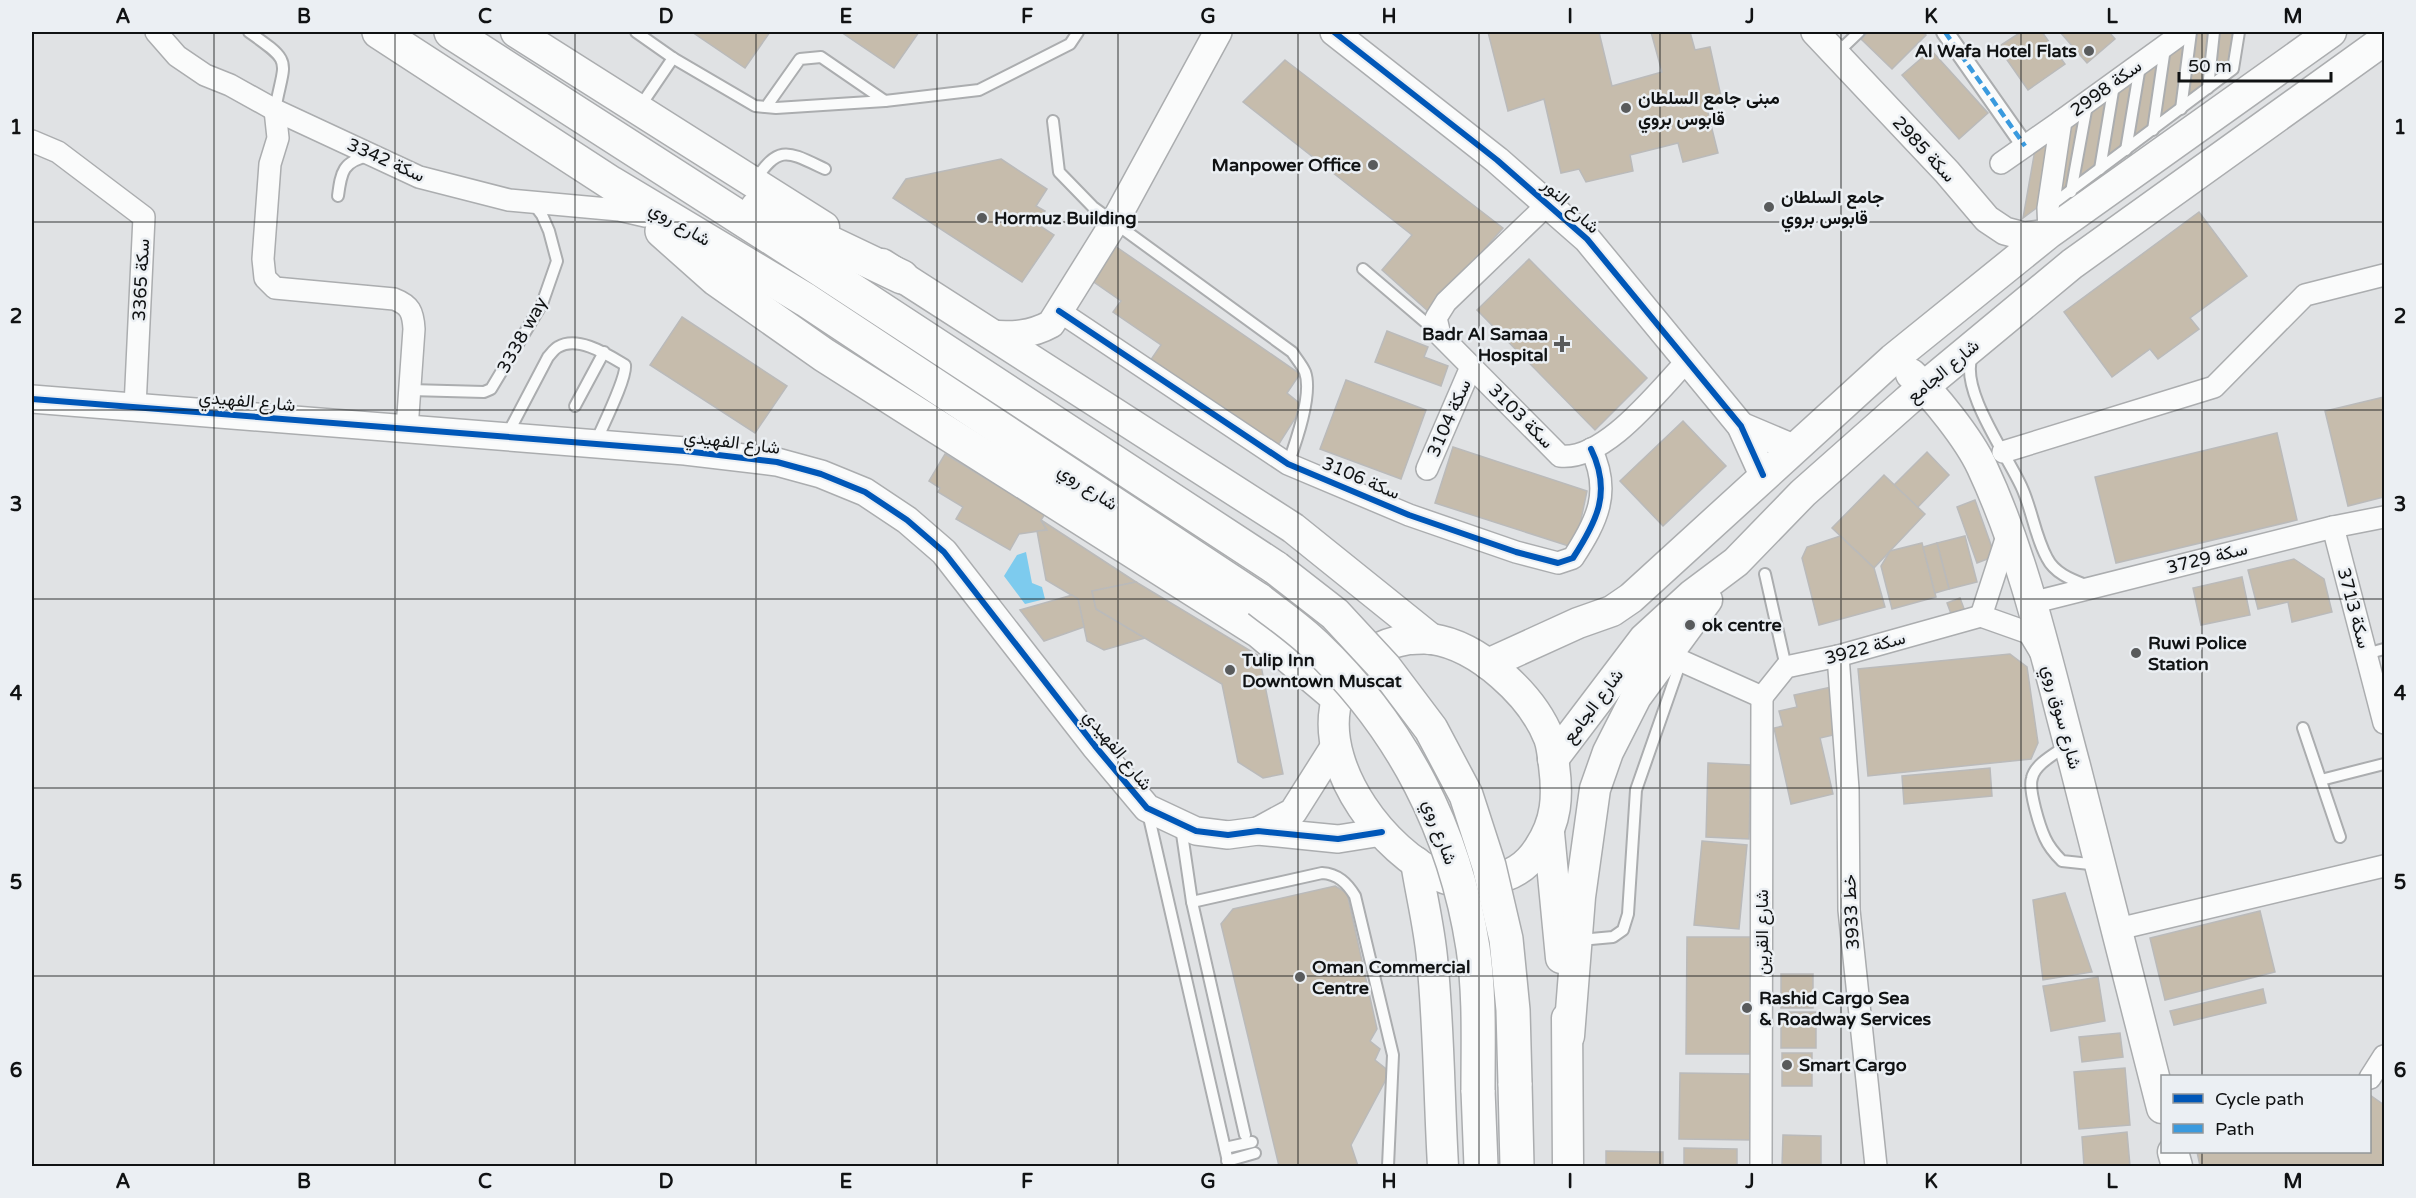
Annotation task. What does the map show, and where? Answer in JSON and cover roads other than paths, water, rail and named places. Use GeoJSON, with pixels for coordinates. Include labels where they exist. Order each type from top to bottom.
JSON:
{"type":"FeatureCollection","features":[{"type":"Feature","properties":{"kind":"main road","name":"شارع روي"},"geometry":{"type":"LineString","coordinates":[[379,32],[611,183],[806,300],[1259,600],[1315,645],[1362,694],[1402,749],[1434,810],[1457,878],[1473,949],[1478,1019],[1480,1167]]}},
{"type":"Feature","properties":{"kind":"main road","name":"شارع روي"},"geometry":{"type":"LineString","coordinates":[[451,32],[820,269],[1276,568],[1335,614],[1384,668],[1431,729],[1466,795],[1489,866],[1506,939],[1513,1010],[1517,1167]]}},
{"type":"Feature","properties":{"kind":"main road"},"geometry":{"type":"LineString","coordinates":[[1488,664],[1578,623],[1612,611],[1631,597],[1763,475],[2048,220],[2331,32]]}},
{"type":"Feature","properties":{"kind":"main road"},"geometry":{"type":"LineString","coordinates":[[531,36],[638,111],[754,182],[1293,528],[1431,639]]}},
{"type":"Feature","properties":{"kind":"main road","name":"شارع الجامع"},"geometry":{"type":"LineString","coordinates":[[1553,759],[1644,639],[1692,595],[1736,561],[1803,493],[1924,386],[2072,264],[2385,40]]}},
{"type":"Feature","properties":{"kind":"main road"},"geometry":{"type":"LineString","coordinates":[[630,148],[902,277]]}},
{"type":"Feature","properties":{"kind":"main road"},"geometry":{"type":"LineString","coordinates":[[611,183],[716,279],[824,355],[1259,631],[1338,697]]}},
{"type":"Feature","properties":{"kind":"main road","name":"شارع سوق روي"},"geometry":{"type":"LineString","coordinates":[[1893,359],[1924,386],[1982,466],[2008,533],[2047,662],[2161,1100]]}},
{"type":"Feature","properties":{"kind":"main road"},"geometry":{"type":"LineString","coordinates":[[1568,1167],[1569,1036],[1580,897],[1595,789],[1608,752],[1636,698],[1674,658],[1736,561]]}},
{"type":"Feature","properties":{"kind":"main road"},"geometry":{"type":"LineString","coordinates":[[1549,832],[1532,859],[1507,877],[1472,883],[1440,877],[1397,848],[1366,814],[1348,782],[1336,744],[1334,725],[1338,697],[1356,665],[1378,647],[1409,639],[1431,639],[1452,645],[1488,664],[1510,682],[1533,711],[1550,739],[1558,791],[1549,832],[1569,1036]]}},
{"type":"Feature","properties":{"kind":"main road"},"geometry":{"type":"LineString","coordinates":[[1416,862],[1432,956],[1438,1022],[1443,1167]]}},
{"type":"Feature","properties":{"kind":"street","name":"سكة 3342"},"geometry":{"type":"LineString","coordinates":[[156,32],[177,56],[205,75],[419,177],[510,201],[619,210],[645,216]]}},
{"type":"Feature","properties":{"kind":"street"},"geometry":{"type":"LineString","coordinates":[[989,334],[1012,336],[1036,332],[1051,324],[1114,223],[1218,32]]}},
{"type":"Feature","properties":{"kind":"street","name":"شارع النور"},"geometry":{"type":"LineString","coordinates":[[1334,32],[1497,160],[1587,238],[1741,426],[1763,475]]}},
{"type":"Feature","properties":{"kind":"street","name":"سكة 2985"},"geometry":{"type":"LineString","coordinates":[[1815,32],[1947,172],[1987,219],[2005,231],[2024,236],[2048,220]]}},
{"type":"Feature","properties":{"kind":"street"},"geometry":{"type":"LineString","coordinates":[[1945,32],[2025,146]]}},
{"type":"Feature","properties":{"kind":"street","name":"سكة 2998"},"geometry":{"type":"LineString","coordinates":[[2048,220],[2061,121],[2184,32]]}},
{"type":"Feature","properties":{"kind":"street"},"geometry":{"type":"LineString","coordinates":[[2257,130],[2283,128],[2385,54]]}},
{"type":"Feature","properties":{"kind":"street"},"geometry":{"type":"LineString","coordinates":[[275,110],[278,138],[270,164],[262,259],[265,278],[275,288],[394,299],[405,303],[413,314],[414,321],[407,429]]}},
{"type":"Feature","properties":{"kind":"street"},"geometry":{"type":"LineString","coordinates":[[2001,164],[2061,121]]}},
{"type":"Feature","properties":{"kind":"street"},"geometry":{"type":"LineString","coordinates":[[278,138],[303,123]]}},
{"type":"Feature","properties":{"kind":"street","name":"سكة 3365"},"geometry":{"type":"LineString","coordinates":[[32,141],[58,152],[144,217],[135,407]]}},
{"type":"Feature","properties":{"kind":"street"},"geometry":{"type":"LineString","coordinates":[[1440,335],[1436,318],[1446,302],[1548,204]]}},
{"type":"Feature","properties":{"kind":"street"},"geometry":{"type":"LineString","coordinates":[[2003,452],[2214,387],[2305,295],[2385,275]]}},
{"type":"Feature","properties":{"kind":"street","name":"سكة 3106"},"geometry":{"type":"LineString","coordinates":[[1059,311],[1288,464],[1409,515],[1516,552],[1558,563],[1573,558],[1599,509],[1602,480],[1591,449]]}},
{"type":"Feature","properties":{"kind":"street","name":"سكة 3103"},"geometry":{"type":"LineString","coordinates":[[1440,335],[1560,456],[1572,457],[1591,449],[1618,432],[1687,361]]}},
{"type":"Feature","properties":{"kind":"street","name":"سكة 3104"},"geometry":{"type":"LineString","coordinates":[[1427,469],[1471,367]]}},
{"type":"Feature","properties":{"kind":"street","name":"شارع الفهيدي"},"geometry":{"type":"LineString","coordinates":[[32,399],[685,451],[777,462],[821,474],[865,492],[907,520],[944,552],[1088,738],[1147,808],[1196,831],[1228,835],[1258,831],[1338,839],[1382,832]]}},
{"type":"Feature","properties":{"kind":"street","name":"شارع النور"},"geometry":{"type":"LineString","coordinates":[[1741,426],[1793,448]]}},
{"type":"Feature","properties":{"kind":"street","name":"سكة 3729"},"geometry":{"type":"LineString","coordinates":[[2031,603],[2334,527],[2385,517]]}},
{"type":"Feature","properties":{"kind":"street","name":"سكة 3713"},"geometry":{"type":"LineString","coordinates":[[2334,527],[2375,651],[2385,723]]}},
{"type":"Feature","properties":{"kind":"street"},"geometry":{"type":"LineString","coordinates":[[2008,533],[1981,616],[2029,633],[2047,662]]}},
{"type":"Feature","properties":{"kind":"street","name":"سكة 3922"},"geometry":{"type":"LineString","coordinates":[[1786,667],[1838,656],[1981,616]]}},
{"type":"Feature","properties":{"kind":"street","name":"3933 خط"},"geometry":{"type":"LineString","coordinates":[[1838,656],[1848,789],[1849,910],[1876,1167]]}},
{"type":"Feature","properties":{"kind":"street"},"geometry":{"type":"LineString","coordinates":[[1674,658],[1762,697],[1786,667]]}},
{"type":"Feature","properties":{"kind":"street","name":"شارع القرين"},"geometry":{"type":"LineString","coordinates":[[1761,1167],[1762,697]]}},
{"type":"Feature","properties":{"kind":"street","name":"شارع الفهيدي"},"geometry":{"type":"LineString","coordinates":[[1258,831],[1293,812],[1336,744]]}},
{"type":"Feature","properties":{"kind":"street"},"geometry":{"type":"LineString","coordinates":[[2118,929],[2385,866]]}},
{"type":"Feature","properties":{"kind":"street"},"geometry":{"type":"LineString","coordinates":[[2371,1077],[2385,1056]]}},
{"type":"Feature","properties":{"kind":"lane"},"geometry":{"type":"LineString","coordinates":[[249,32],[279,52],[285,65],[275,110]]}},
{"type":"Feature","properties":{"kind":"lane"},"geometry":{"type":"LineString","coordinates":[[636,32],[673,58],[754,106],[776,108],[885,101],[979,90],[1070,44],[1078,32]]}},
{"type":"Feature","properties":{"kind":"lane"},"geometry":{"type":"LineString","coordinates":[[1836,54],[1859,32]]}},
{"type":"Feature","properties":{"kind":"lane"},"geometry":{"type":"LineString","coordinates":[[2181,109],[2191,32]]}},
{"type":"Feature","properties":{"kind":"lane"},"geometry":{"type":"LineString","coordinates":[[2208,88],[2214,32]]}},
{"type":"Feature","properties":{"kind":"lane"},"geometry":{"type":"LineString","coordinates":[[2048,220],[2071,192],[2233,69],[2238,32]]}},
{"type":"Feature","properties":{"kind":"lane"},"geometry":{"type":"LineString","coordinates":[[2153,130],[2166,45]]}},
{"type":"Feature","properties":{"kind":"lane"},"geometry":{"type":"LineString","coordinates":[[766,107],[800,58],[812,56],[820,57],[885,101]]}},
{"type":"Feature","properties":{"kind":"lane"},"geometry":{"type":"LineString","coordinates":[[638,111],[673,58]]}},
{"type":"Feature","properties":{"kind":"lane"},"geometry":{"type":"LineString","coordinates":[[2126,150],[2141,62]]}},
{"type":"Feature","properties":{"kind":"lane"},"geometry":{"type":"LineString","coordinates":[[2100,169],[2115,82]]}},
{"type":"Feature","properties":{"kind":"lane"},"geometry":{"type":"LineString","coordinates":[[2071,192],[2088,102]]}},
{"type":"Feature","properties":{"kind":"lane"},"geometry":{"type":"LineString","coordinates":[[1053,121],[1059,172],[1093,207],[1292,352],[1305,372],[1306,390],[1302,425],[1288,464]]}},
{"type":"Feature","properties":{"kind":"lane"},"geometry":{"type":"LineString","coordinates":[[754,182],[768,162],[784,154],[796,155],[825,169]]}},
{"type":"Feature","properties":{"kind":"lane"},"geometry":{"type":"LineString","coordinates":[[338,196],[341,175],[345,168],[361,158],[372,155]]}},
{"type":"Feature","properties":{"kind":"lane","name":"3338 way"},"geometry":{"type":"LineString","coordinates":[[410,390],[484,392],[492,389],[543,304],[557,261],[549,231],[542,215],[533,203]]}},
{"type":"Feature","properties":{"kind":"lane"},"geometry":{"type":"LineString","coordinates":[[1363,269],[1440,335]]}},
{"type":"Feature","properties":{"kind":"lane"},"geometry":{"type":"LineString","coordinates":[[505,438],[548,357],[558,346],[573,342],[604,352],[625,364],[626,371],[595,444]]}},
{"type":"Feature","properties":{"kind":"lane"},"geometry":{"type":"LineString","coordinates":[[1977,343],[1970,362],[1971,385],[1983,415],[2022,488],[2047,560],[2066,578],[2091,587]]}},
{"type":"Feature","properties":{"kind":"lane"},"geometry":{"type":"LineString","coordinates":[[575,406],[604,352]]}},
{"type":"Feature","properties":{"kind":"lane"},"geometry":{"type":"LineString","coordinates":[[1766,574],[1786,667]]}},
{"type":"Feature","properties":{"kind":"lane"},"geometry":{"type":"LineString","coordinates":[[1576,940],[1612,937],[1623,930],[1628,914],[1636,790],[1674,658]]}},
{"type":"Feature","properties":{"kind":"lane"},"geometry":{"type":"LineString","coordinates":[[2303,728],[2340,837]]}},
{"type":"Feature","properties":{"kind":"lane"},"geometry":{"type":"LineString","coordinates":[[2069,744],[2039,766],[2031,777],[2032,791],[2045,838],[2053,852],[2062,861],[2101,865]]}},
{"type":"Feature","properties":{"kind":"lane"},"geometry":{"type":"LineString","coordinates":[[2320,780],[2385,764]]}},
{"type":"Feature","properties":{"kind":"lane"},"geometry":{"type":"LineString","coordinates":[[1147,808],[1228,1164],[1255,1154]]}},
{"type":"Feature","properties":{"kind":"lane"},"geometry":{"type":"LineString","coordinates":[[1180,824],[1192,902],[1249,1138],[1225,1148]]}},
{"type":"Feature","properties":{"kind":"lane"},"geometry":{"type":"LineString","coordinates":[[1192,902],[1322,873],[1333,874],[1350,888],[1355,896],[1393,1055],[1388,1167]]}},
{"type":"Feature","properties":{"kind":"water"},"geometry":{"type":"Polygon","coordinates":[[[1026,552],[1032,583],[1042,587],[1045,599],[1025,604],[1004,576],[1017,555],[1026,552]]]}},
{"type":"Feature","properties":{"kind":"place","name":"Al Wafa Hotel Flats"},"geometry":{"type":"Point","coordinates":[2089,51]}},
{"type":"Feature","properties":{"kind":"place","name":"مبنى جامع السلطان قابوس بروي"},"geometry":{"type":"Point","coordinates":[1626,108]}},
{"type":"Feature","properties":{"kind":"place","name":"Manpower Office"},"geometry":{"type":"Point","coordinates":[1373,165]}},
{"type":"Feature","properties":{"kind":"place","name":"جامع السلطان قابوس بروي"},"geometry":{"type":"Point","coordinates":[1769,207]}},
{"type":"Feature","properties":{"kind":"place","name":"Hormuz Building"},"geometry":{"type":"Point","coordinates":[982,218]}},
{"type":"Feature","properties":{"kind":"place","name":"Badr Al Samaa Hospital"},"geometry":{"type":"Point","coordinates":[1562,344]}},
{"type":"Feature","properties":{"kind":"place","name":"ok centre"},"geometry":{"type":"Point","coordinates":[1690,625]}},
{"type":"Feature","properties":{"kind":"place","name":"Ruwi Police Station"},"geometry":{"type":"Point","coordinates":[2136,653]}},
{"type":"Feature","properties":{"kind":"place","name":"Tulip Inn Downtown Muscat"},"geometry":{"type":"Point","coordinates":[1230,670]}},
{"type":"Feature","properties":{"kind":"place","name":"Oman Commercial Centre"},"geometry":{"type":"Point","coordinates":[1300,977]}},
{"type":"Feature","properties":{"kind":"place","name":"Rashid Cargo Sea & Roadway Services"},"geometry":{"type":"Point","coordinates":[1747,1008]}},
{"type":"Feature","properties":{"kind":"place","name":"Smart Cargo"},"geometry":{"type":"Point","coordinates":[1787,1065]}}]}
